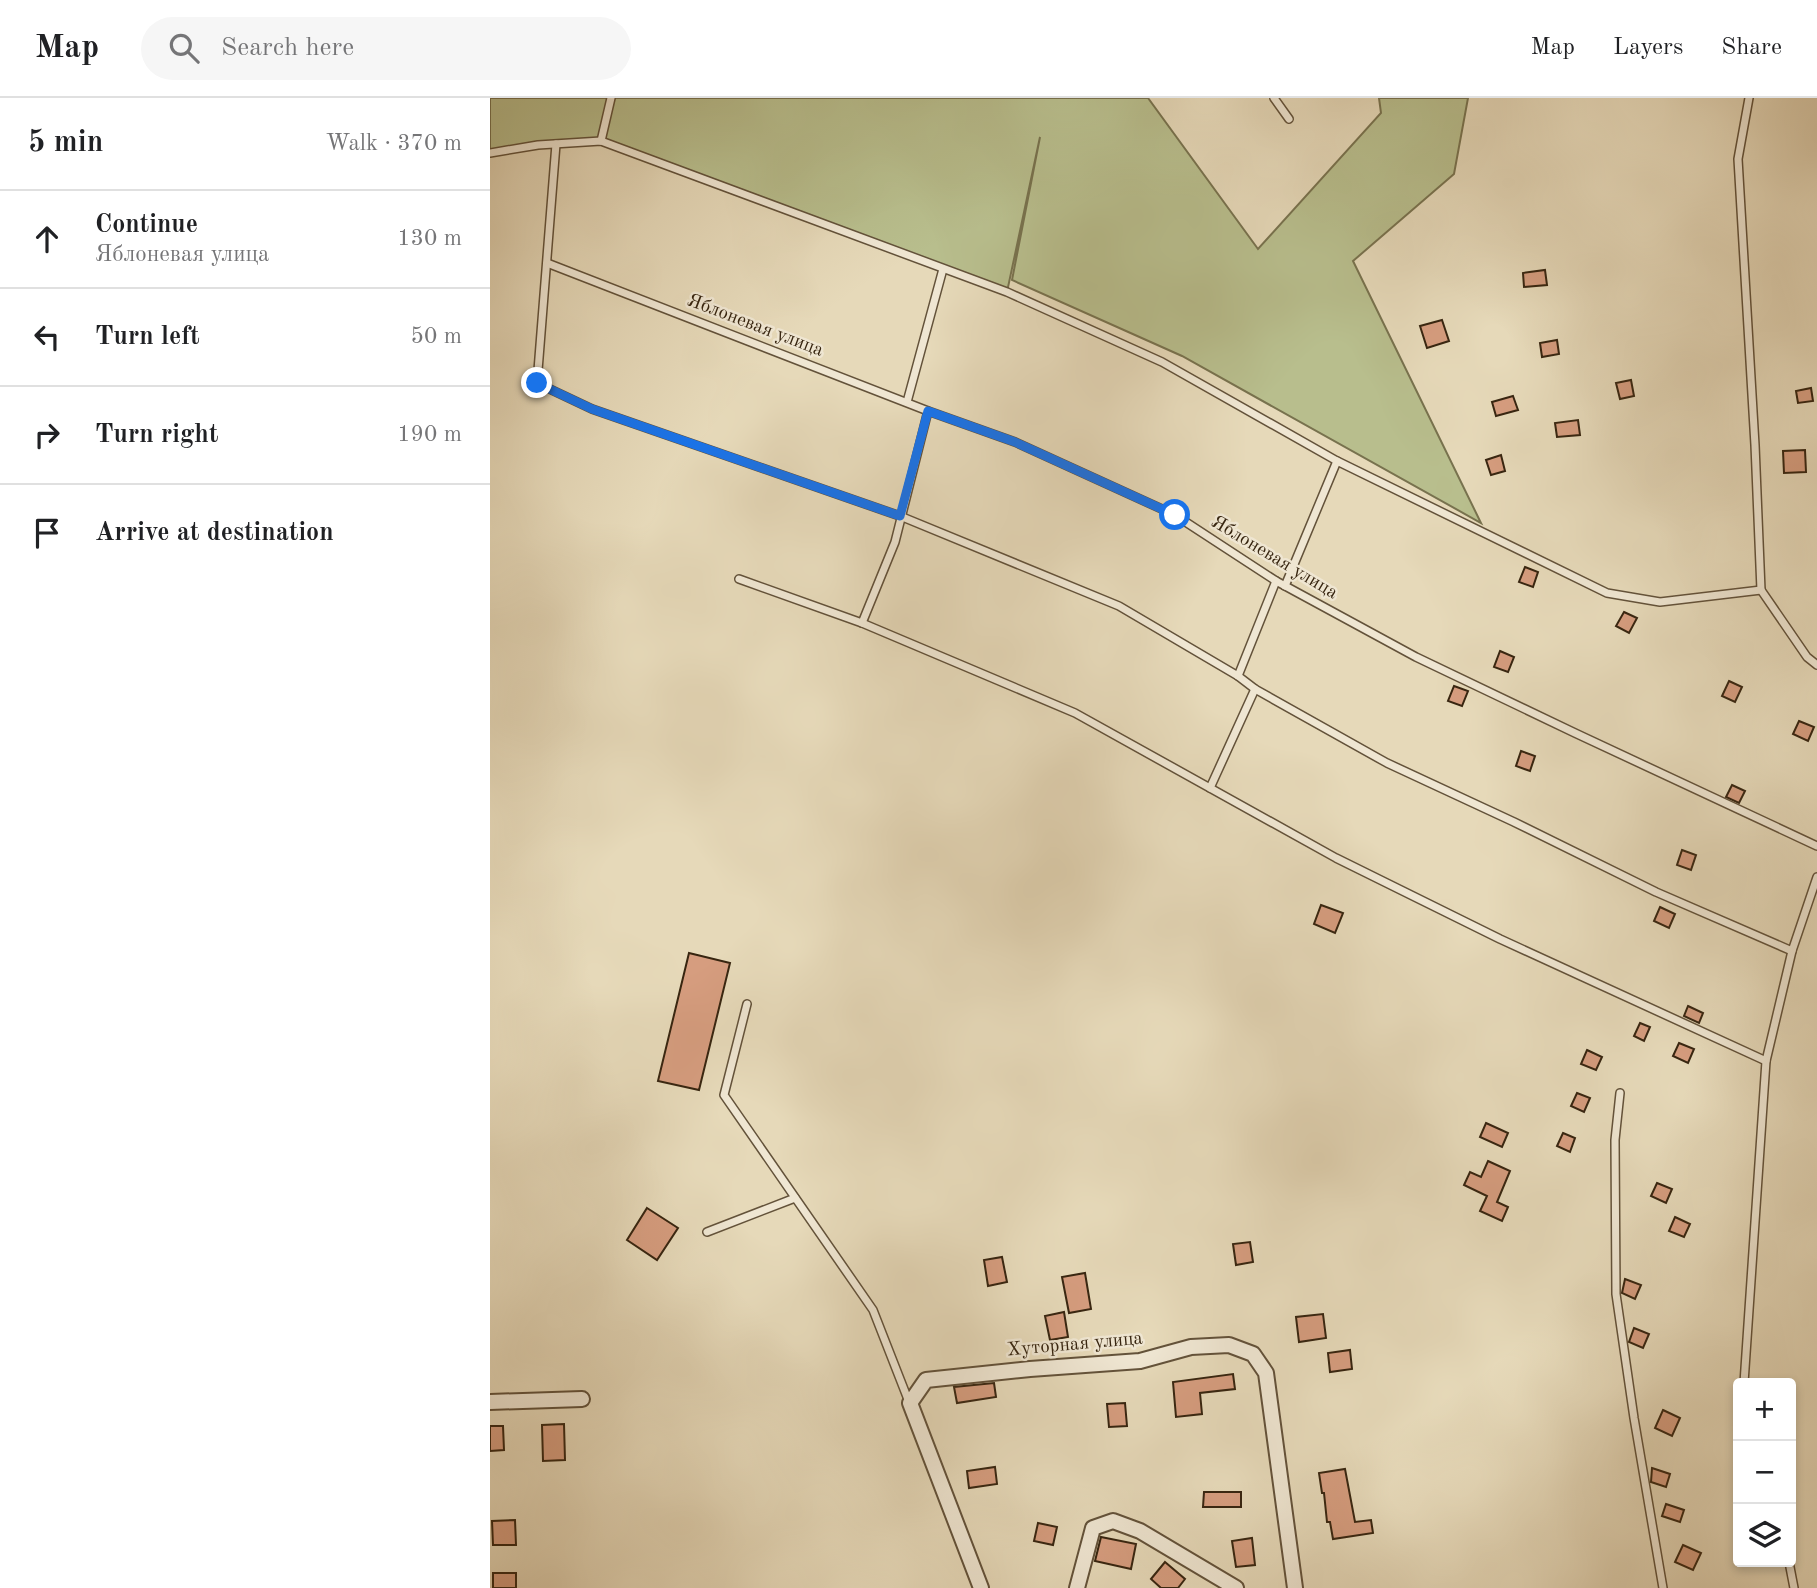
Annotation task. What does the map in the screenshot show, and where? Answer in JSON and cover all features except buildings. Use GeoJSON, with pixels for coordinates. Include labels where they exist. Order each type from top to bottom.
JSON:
{"type":"FeatureCollection","features":[{"type":"Feature","properties":{"kind":"street","name":"Хуторная улица"},"geometry":{"type":"LineString","coordinates":[[910,1403],[926,1380],[1140,1361],[1191,1347],[1229,1345],[1253,1354],[1266,1373],[1295,1588]]}},
{"type":"Feature","properties":{"kind":"street"},"geometry":{"type":"LineString","coordinates":[[490,1402],[582,1399]]}},
{"type":"Feature","properties":{"kind":"street"},"geometry":{"type":"LineString","coordinates":[[910,1403],[981,1588]]}},
{"type":"Feature","properties":{"kind":"street"},"geometry":{"type":"LineString","coordinates":[[1077,1588],[1093,1528],[1113,1521],[1140,1531],[1236,1588]]}},
{"type":"Feature","properties":{"kind":"lane"},"geometry":{"type":"LineString","coordinates":[[601,141],[611,98]]}},
{"type":"Feature","properties":{"kind":"lane"},"geometry":{"type":"LineString","coordinates":[[1273,98],[1289,119]]}},
{"type":"Feature","properties":{"kind":"lane"},"geometry":{"type":"LineString","coordinates":[[1749,98],[1738,159],[1761,590],[1807,657],[1817,665]]}},
{"type":"Feature","properties":{"kind":"lane"},"geometry":{"type":"LineString","coordinates":[[490,153],[601,141],[1007,292],[1162,362],[1337,461],[1607,593],[1660,602],[1761,590]]}},
{"type":"Feature","properties":{"kind":"lane"},"geometry":{"type":"LineString","coordinates":[[556,144],[537,383],[592,409],[900,516],[1119,606],[1238,676],[1255,690],[1387,763],[1656,892],[1792,951]]}},
{"type":"Feature","properties":{"kind":"lane","name":"Яблоневая улица"},"geometry":{"type":"LineString","coordinates":[[547,263],[928,411],[1015,442],[1175,515],[1276,581],[1429,663],[1817,846]]}},
{"type":"Feature","properties":{"kind":"lane"},"geometry":{"type":"LineString","coordinates":[[907,402],[943,269]]}},
{"type":"Feature","properties":{"kind":"lane"},"geometry":{"type":"LineString","coordinates":[[862,623],[895,542],[928,411]]}},
{"type":"Feature","properties":{"kind":"lane"},"geometry":{"type":"LineString","coordinates":[[1285,586],[1337,461]]}},
{"type":"Feature","properties":{"kind":"lane"},"geometry":{"type":"LineString","coordinates":[[739,579],[862,623],[1076,712],[1336,858],[1500,939],[1766,1061]]}},
{"type":"Feature","properties":{"kind":"lane"},"geometry":{"type":"LineString","coordinates":[[1238,676],[1276,581]]}},
{"type":"Feature","properties":{"kind":"lane"},"geometry":{"type":"LineString","coordinates":[[1210,788],[1255,690]]}},
{"type":"Feature","properties":{"kind":"lane"},"geometry":{"type":"LineString","coordinates":[[1744,1378],[1766,1061],[1792,951],[1817,877]]}},
{"type":"Feature","properties":{"kind":"lane"},"geometry":{"type":"LineString","coordinates":[[747,1004],[724,1095],[873,1310],[910,1403]]}},
{"type":"Feature","properties":{"kind":"lane"},"geometry":{"type":"LineString","coordinates":[[1620,1093],[1615,1140],[1616,1294],[1663,1588]]}},
{"type":"Feature","properties":{"kind":"lane"},"geometry":{"type":"LineString","coordinates":[[708,1232],[795,1198]]}},
{"type":"Feature","properties":{"kind":"lane"},"geometry":{"type":"LineString","coordinates":[[1790,1567],[1794,1588]]}},
{"type":"Feature","properties":{"kind":"green space"},"geometry":{"type":"Polygon","coordinates":[[[490,98],[1148,98],[1258,249],[1381,113],[1379,98],[1468,98],[1454,174],[1353,261],[1481,523],[1182,356],[1012,280],[1040,137],[1007,292],[601,141],[490,153],[490,98]]]}},
{"type":"Feature","properties":{"kind":"route"},"geometry":{"type":"LineString","coordinates":[[537,383],[592,409],[900,516],[928,411],[1015,442],[1175,515]]}}]}
